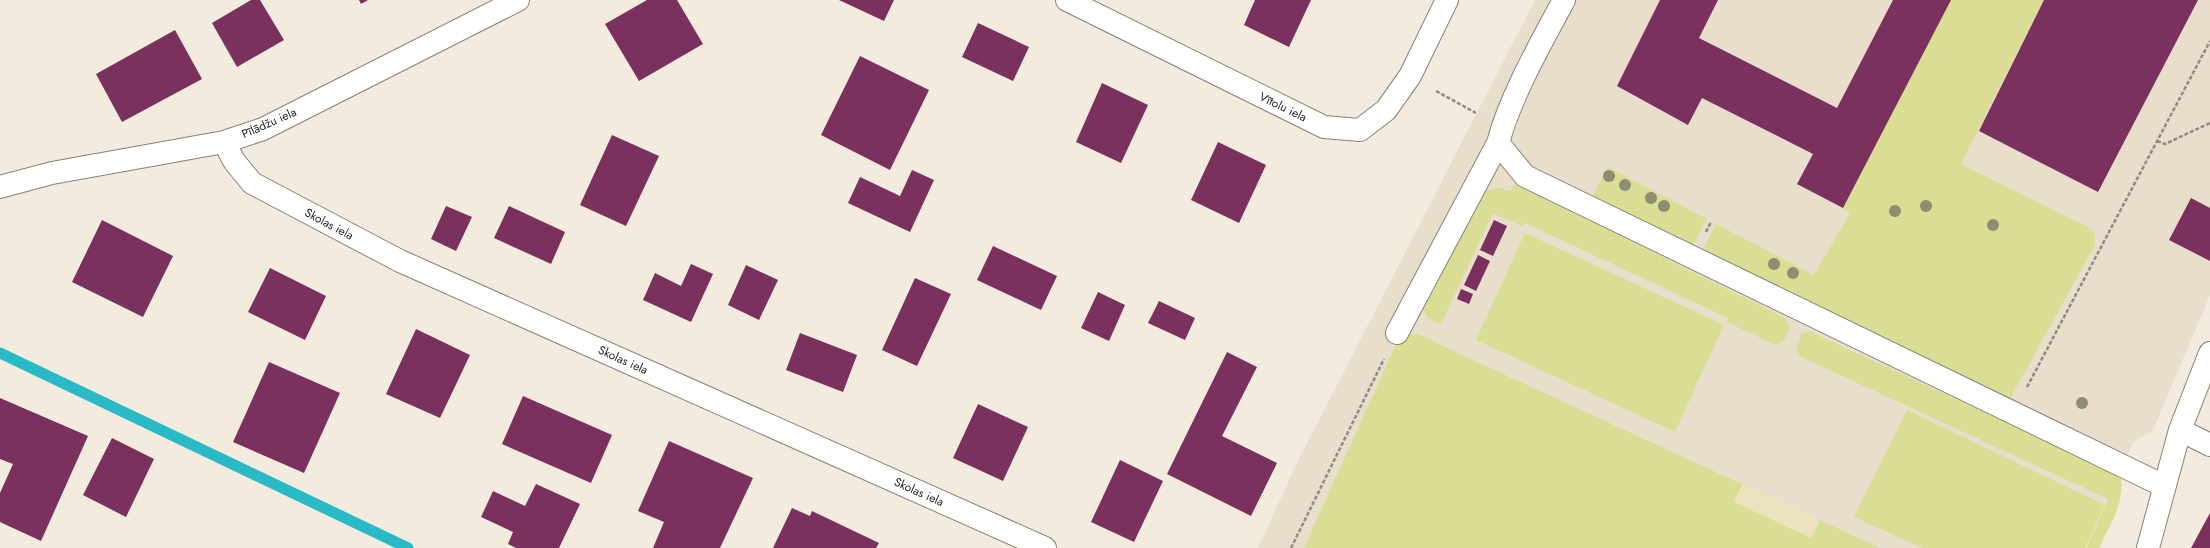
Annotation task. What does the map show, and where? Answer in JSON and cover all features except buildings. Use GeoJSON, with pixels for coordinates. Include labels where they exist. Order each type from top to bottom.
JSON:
{"type":"FeatureCollection","features":[{"type":"Feature","properties":{"kind":"street","name":"Pīlādžu iela"},"geometry":{"type":"LineString","coordinates":[[0,187],[52,173],[224,142],[263,129],[518,0]]}},
{"type":"Feature","properties":{"kind":"street","name":"Vītolu iela"},"geometry":{"type":"LineString","coordinates":[[1067,0],[1324,127],[1360,130],[1386,110],[1410,76],[1447,0]]}},
{"type":"Feature","properties":{"kind":"street"},"geometry":{"type":"LineString","coordinates":[[1397,333],[1500,135],[1537,49],[1564,0]]}},
{"type":"Feature","properties":{"kind":"street"},"geometry":{"type":"LineString","coordinates":[[1500,135],[1525,176],[2164,486]]}},
{"type":"Feature","properties":{"kind":"street","name":"Skolas iela"},"geometry":{"type":"LineString","coordinates":[[224,142],[234,161],[252,183],[400,261],[1045,548]]}},
{"type":"Feature","properties":{"kind":"street"},"geometry":{"type":"LineString","coordinates":[[2148,548],[2180,430],[2210,353]]}},
{"type":"Feature","properties":{"kind":"street"},"geometry":{"type":"LineString","coordinates":[[2180,430],[2210,445]]}},
{"type":"Feature","properties":{"kind":"path"},"geometry":{"type":"LineString","coordinates":[[2013,413],[2210,41]]}},
{"type":"Feature","properties":{"kind":"path"},"geometry":{"type":"LineString","coordinates":[[1410,76],[1500,135]]}},
{"type":"Feature","properties":{"kind":"path"},"geometry":{"type":"LineString","coordinates":[[2157,141],[2165,144],[2210,123]]}},
{"type":"Feature","properties":{"kind":"path"},"geometry":{"type":"LineString","coordinates":[[1291,548],[1397,333]]}},
{"type":"Feature","properties":{"kind":"shaded area"},"geometry":{"type":"Polygon","coordinates":[[[1535,0],[2210,0],[2210,295],[2152,432],[2133,442],[2085,548],[1258,548],[1298,461],[1535,0]]]}},
{"type":"Feature","properties":{"kind":"green space"},"geometry":{"type":"Polygon","coordinates":[[[1951,0],[2044,0],[1961,164],[2088,227],[2095,234],[2095,245],[2010,399],[1702,251],[1716,224],[1814,275],[1850,213],[1843,208],[1951,0]]]}},
{"type":"Feature","properties":{"kind":"green space"},"geometry":{"type":"Polygon","coordinates":[[[1608,167],[1707,219],[1692,247],[1590,201],[1608,167]]]}},
{"type":"Feature","properties":{"kind":"green space"},"geometry":{"type":"Polygon","coordinates":[[[1515,184],[1785,318],[1790,327],[1784,341],[1775,345],[1727,322],[1728,318],[1525,223],[1523,227],[1493,213],[1441,324],[1428,318],[1422,308],[1481,197],[1488,190],[1494,188],[1511,191],[1515,184]]]}},
{"type":"Feature","properties":{"kind":"green space"},"geometry":{"type":"Polygon","coordinates":[[[1525,233],[1724,325],[1675,432],[1476,340],[1525,233]]]}},
{"type":"Feature","properties":{"kind":"green space"},"geometry":{"type":"Polygon","coordinates":[[[1809,331],[2023,430],[2121,478],[2121,497],[2115,514],[2099,548],[2086,548],[2108,499],[1799,356],[1796,351],[1801,334],[1809,331]]]}},
{"type":"Feature","properties":{"kind":"green space"},"geometry":{"type":"Polygon","coordinates":[[[1408,333],[1425,336],[1434,342],[1880,548],[1304,548],[1396,344],[1408,333]]]}},
{"type":"Feature","properties":{"kind":"green space"},"geometry":{"type":"Polygon","coordinates":[[[1907,410],[2105,505],[2085,548],[1922,548],[1854,517],[1907,410]]]}},
{"type":"Feature","properties":{"kind":"sand"},"geometry":{"type":"Polygon","coordinates":[[[1742,484],[1820,520],[1811,538],[1734,502],[1742,484]]]}},
{"type":"Feature","properties":{"kind":"waterway"},"geometry":{"type":"LineString","coordinates":[[0,353],[408,548]]}}]}
